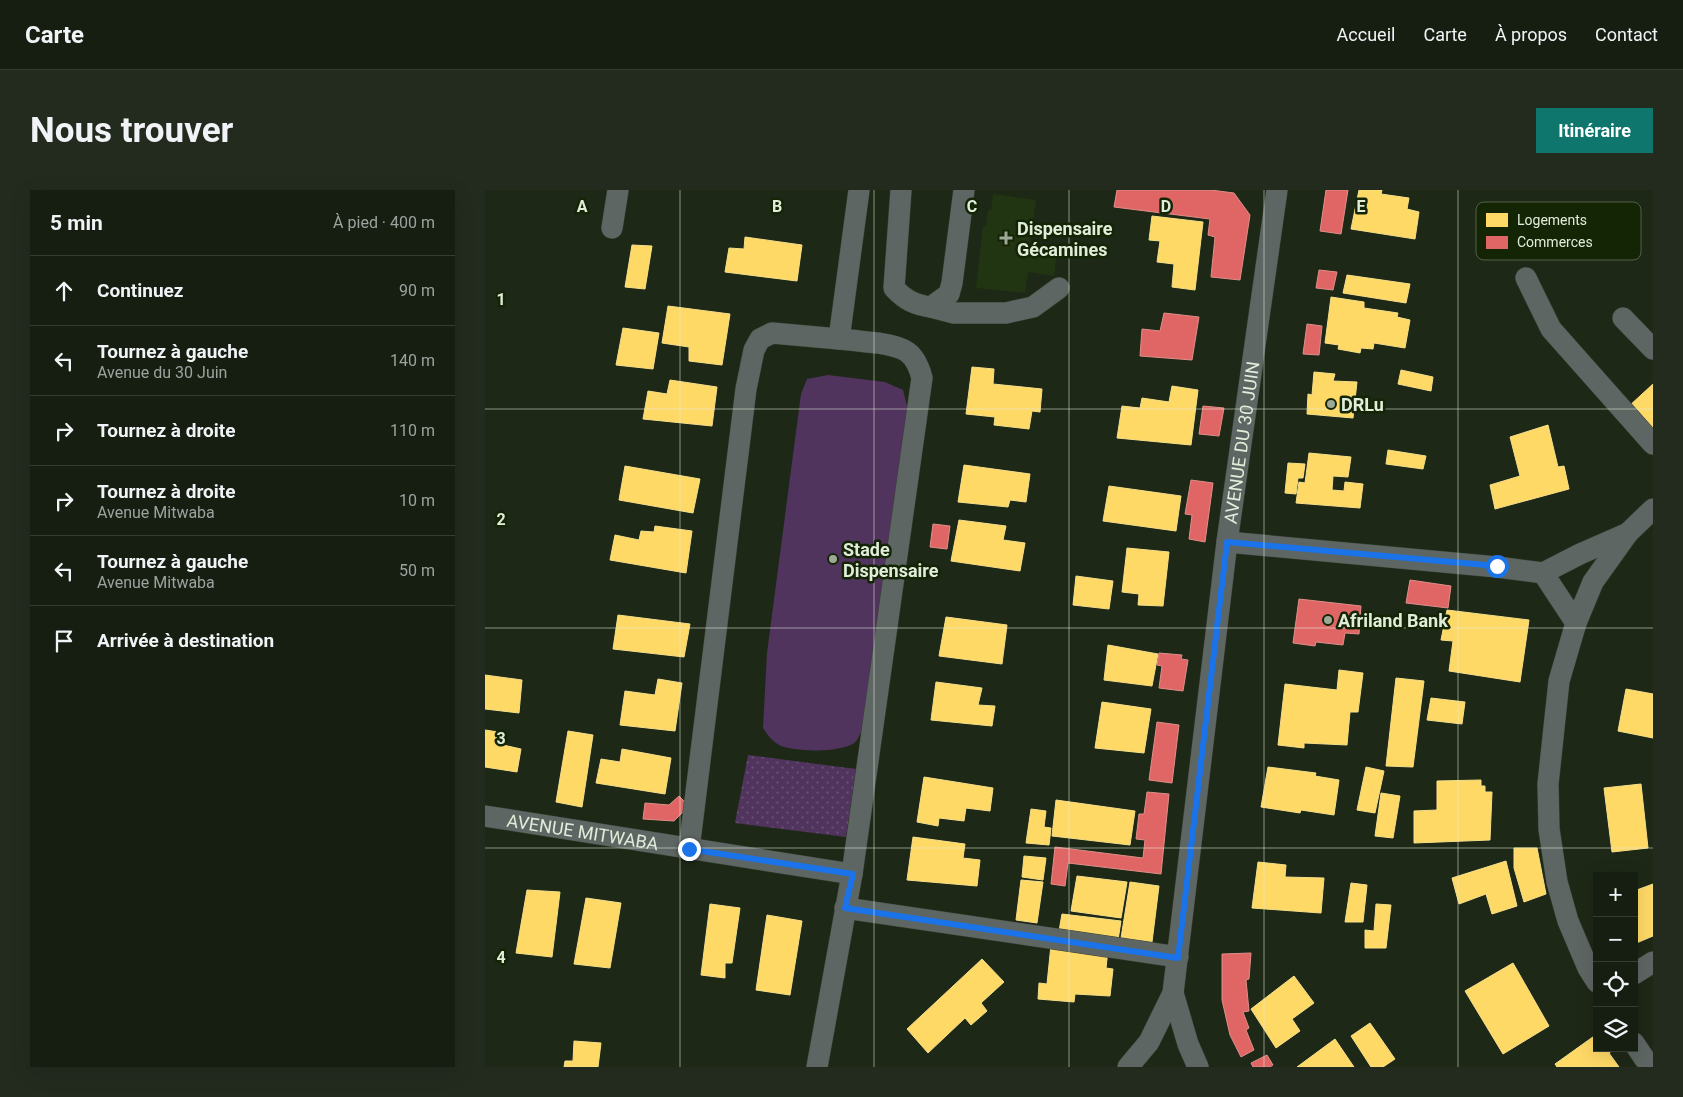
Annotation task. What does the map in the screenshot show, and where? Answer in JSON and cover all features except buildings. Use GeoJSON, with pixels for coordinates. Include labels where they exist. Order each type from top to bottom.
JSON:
{"type":"FeatureCollection","features":[{"type":"Feature","properties":{"kind":"street"},"geometry":{"type":"LineString","coordinates":[[612,228],[618,190]]}},
{"type":"Feature","properties":{"kind":"street"},"geometry":{"type":"LineString","coordinates":[[839,338],[859,190]]}},
{"type":"Feature","properties":{"kind":"street"},"geometry":{"type":"LineString","coordinates":[[901,190],[894,288],[903,298],[919,306],[954,313],[1006,313],[1033,307],[1059,288]]}},
{"type":"Feature","properties":{"kind":"street"},"geometry":{"type":"LineString","coordinates":[[931,307],[949,294],[964,190]]}},
{"type":"Feature","properties":{"kind":"street","name":"AVENUE DU 30 JUIN"},"geometry":{"type":"LineString","coordinates":[[1173,993],[1227,542],[1277,190]]}},
{"type":"Feature","properties":{"kind":"street"},"geometry":{"type":"LineString","coordinates":[[1526,278],[1551,329],[1653,444]]}},
{"type":"Feature","properties":{"kind":"street"},"geometry":{"type":"LineString","coordinates":[[1623,318],[1653,349]]}},
{"type":"Feature","properties":{"kind":"street"},"geometry":{"type":"LineString","coordinates":[[689,849],[746,390],[754,350],[760,339],[772,333],[839,338],[899,346],[915,358],[922,378],[853,874],[845,908],[817,1067]]}},
{"type":"Feature","properties":{"kind":"street"},"geometry":{"type":"LineString","coordinates":[[1593,976],[1568,922],[1557,882],[1549,830],[1548,784],[1559,681],[1576,623],[1593,582],[1628,533],[1653,508]]}},
{"type":"Feature","properties":{"kind":"street"},"geometry":{"type":"LineString","coordinates":[[1227,542],[1497,566],[1543,573],[1628,533]]}},
{"type":"Feature","properties":{"kind":"street"},"geometry":{"type":"LineString","coordinates":[[1543,573],[1576,623]]}},
{"type":"Feature","properties":{"kind":"street","name":"AVENUE MITWABA"},"geometry":{"type":"LineString","coordinates":[[485,816],[853,874]]}},
{"type":"Feature","properties":{"kind":"street"},"geometry":{"type":"LineString","coordinates":[[845,908],[1178,958]]}},
{"type":"Feature","properties":{"kind":"street"},"geometry":{"type":"LineString","coordinates":[[1638,971],[1653,962]]}},
{"type":"Feature","properties":{"kind":"street"},"geometry":{"type":"LineString","coordinates":[[1129,1067],[1149,1042],[1173,993]]}},
{"type":"Feature","properties":{"kind":"street"},"geometry":{"type":"LineString","coordinates":[[1173,993],[1188,1044],[1198,1067]]}},
{"type":"Feature","properties":{"kind":"street"},"geometry":{"type":"LineString","coordinates":[[1638,1049],[1652,1067]]}},
{"type":"Feature","properties":{"kind":"shaded area","name":"Dispensaire Gécamines"},"geometry":{"type":"Polygon","coordinates":[[[993,194],[1036,200],[1029,249],[1057,252],[1054,276],[1028,272],[1025,293],[976,288],[983,226],[986,226],[988,210],[991,210],[993,194]]]}},
{"type":"Feature","properties":{"kind":"shaded area","name":"Stade Dispensaire"},"geometry":{"type":"Polygon","coordinates":[[[828,375],[885,382],[903,390],[908,410],[863,727],[855,742],[848,746],[839,749],[805,750],[779,745],[763,728],[767,653],[801,394],[807,379],[828,375]]]}},
{"type":"Feature","properties":{"kind":"shaded area"},"geometry":{"type":"Polygon","coordinates":[[[748,755],[856,769],[846,837],[735,823],[748,755]]]}},
{"type":"Feature","properties":{"kind":"place","name":"Dispensaire Gécamines"},"geometry":{"type":"Point","coordinates":[1006,238]}},
{"type":"Feature","properties":{"kind":"place","name":"DRLu"},"geometry":{"type":"Point","coordinates":[1331,404]}},
{"type":"Feature","properties":{"kind":"place","name":"Stade Dispensaire"},"geometry":{"type":"Point","coordinates":[833,559]}},
{"type":"Feature","properties":{"kind":"place","name":"Afriland Bank"},"geometry":{"type":"Point","coordinates":[1328,620]}},
{"type":"Feature","properties":{"kind":"route"},"geometry":{"type":"LineString","coordinates":[[689,849],[853,874],[845,908],[1178,958],[1227,542],[1497,566]]}}]}
